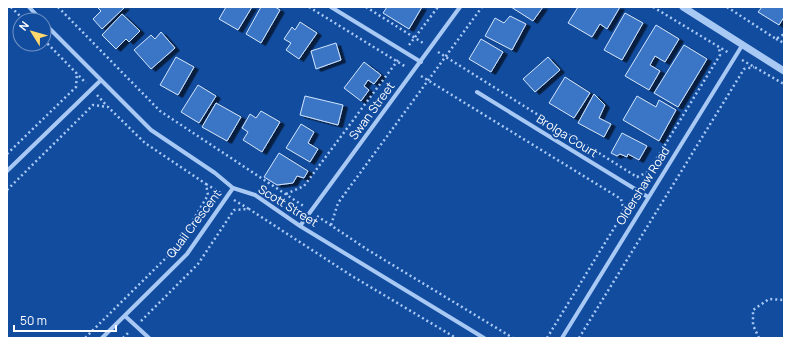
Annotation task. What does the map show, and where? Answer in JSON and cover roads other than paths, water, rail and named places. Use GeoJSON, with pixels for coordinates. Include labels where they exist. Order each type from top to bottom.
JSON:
{"type":"FeatureCollection","features":[{"type":"Feature","properties":{"kind":"street"},"geometry":{"type":"LineString","coordinates":[[331,7],[421,62]]}},
{"type":"Feature","properties":{"kind":"street","name":"Swan Street"},"geometry":{"type":"LineString","coordinates":[[300,226],[460,7]]}},
{"type":"Feature","properties":{"kind":"street"},"geometry":{"type":"LineString","coordinates":[[683,7],[784,70]]}},
{"type":"Feature","properties":{"kind":"street","name":"Scott Street"},"geometry":{"type":"LineString","coordinates":[[52,31],[100,81],[151,130],[215,173],[233,188],[254,195],[300,226],[484,338]]}},
{"type":"Feature","properties":{"kind":"street","name":"Oldershaw Road"},"geometry":{"type":"LineString","coordinates":[[562,338],[743,44]]}},
{"type":"Feature","properties":{"kind":"street"},"geometry":{"type":"LineString","coordinates":[[7,171],[100,81]]}},
{"type":"Feature","properties":{"kind":"street","name":"Brolga Court"},"geometry":{"type":"LineString","coordinates":[[477,92],[648,197]]}},
{"type":"Feature","properties":{"kind":"street","name":"Quail Crescent"},"geometry":{"type":"LineString","coordinates":[[102,338],[187,254],[233,188]]}},
{"type":"Feature","properties":{"kind":"street"},"geometry":{"type":"LineString","coordinates":[[125,316],[149,338]]}}]}
